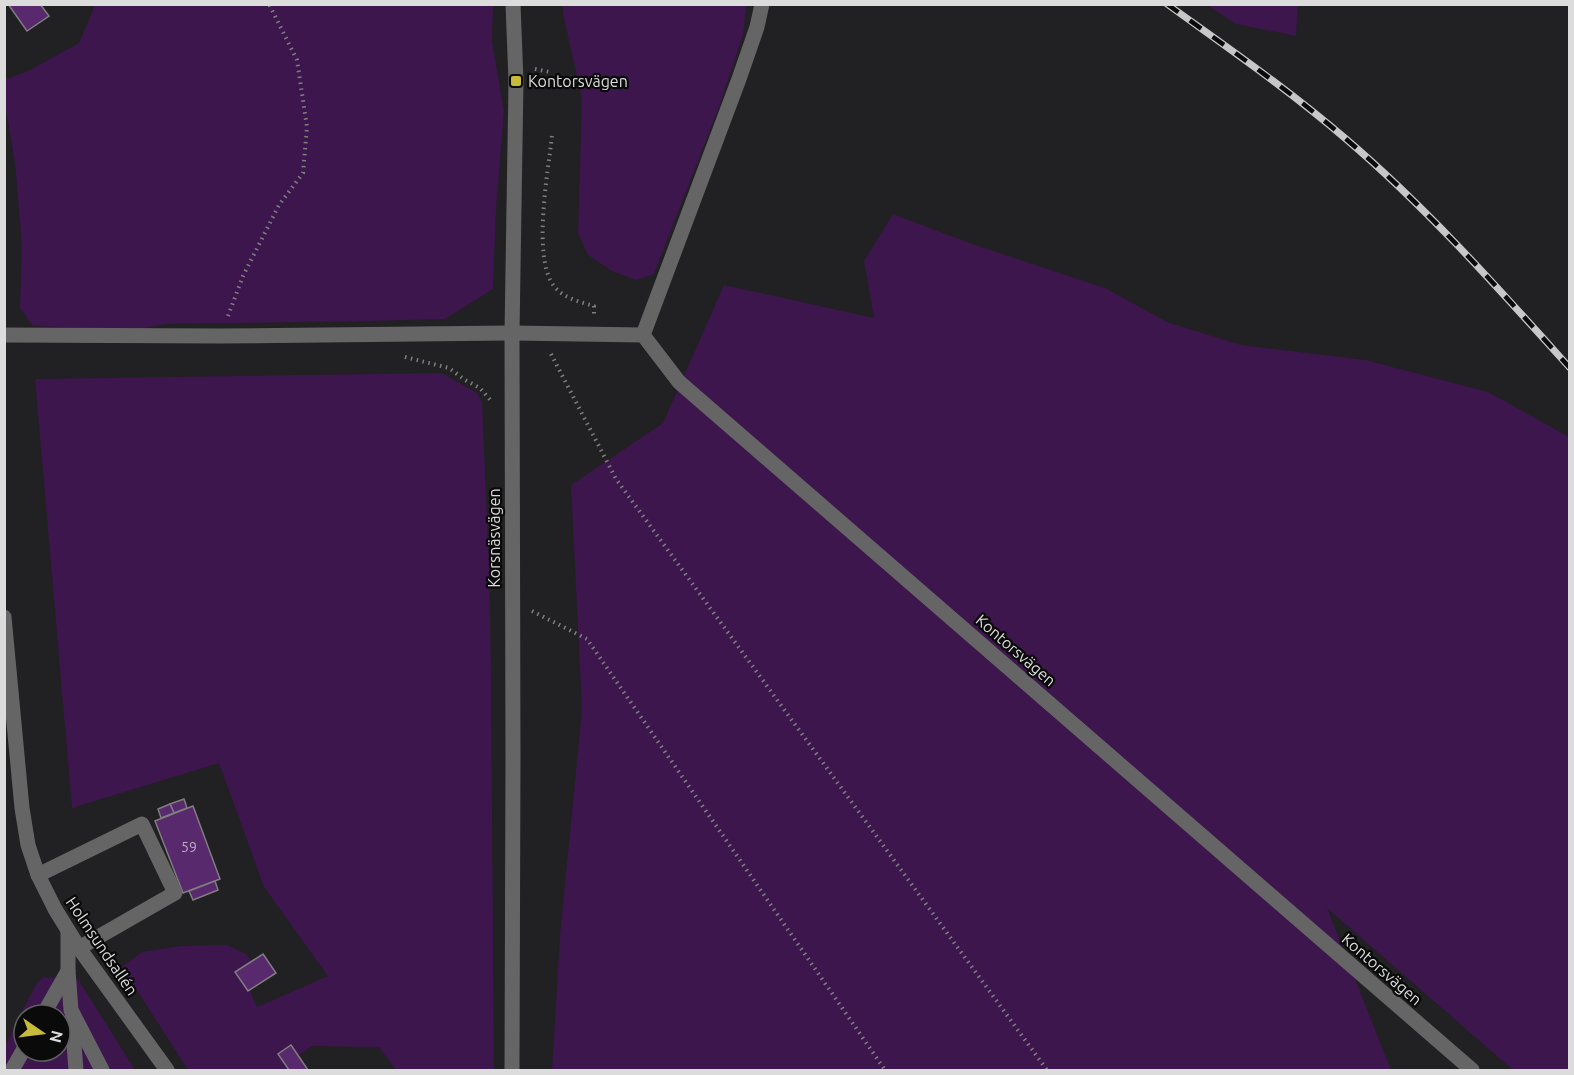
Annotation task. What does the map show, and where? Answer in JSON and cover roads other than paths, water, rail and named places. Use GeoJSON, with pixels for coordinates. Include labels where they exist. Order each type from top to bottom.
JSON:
{"type":"FeatureCollection","features":[{"type":"Feature","properties":{"kind":"street","name":"Korsnäsvägen"},"geometry":{"type":"LineString","coordinates":[[512,1071],[512,333],[516,81],[513,4]]}},
{"type":"Feature","properties":{"kind":"street"},"geometry":{"type":"LineString","coordinates":[[4,335],[220,336],[541,333],[643,336],[739,79],[757,27],[762,4]]}},
{"type":"Feature","properties":{"kind":"street","name":"Kontorsvägen"},"geometry":{"type":"LineString","coordinates":[[643,336],[679,382],[1472,1071]]}},
{"type":"Feature","properties":{"kind":"street","name":"Holmsundsallén"},"geometry":{"type":"LineString","coordinates":[[4,617],[22,808],[28,845],[38,875],[68,932],[167,1071]]}},
{"type":"Feature","properties":{"kind":"street"},"geometry":{"type":"LineString","coordinates":[[38,875],[142,824],[175,893],[79,948]]}},
{"type":"Feature","properties":{"kind":"street"},"geometry":{"type":"LineString","coordinates":[[68,932],[70,1003]]}},
{"type":"Feature","properties":{"kind":"street"},"geometry":{"type":"LineString","coordinates":[[50,1003],[68,971]]}},
{"type":"Feature","properties":{"kind":"street"},"geometry":{"type":"LineString","coordinates":[[72,1012],[102,1071]]}},
{"type":"Feature","properties":{"kind":"street"},"geometry":{"type":"LineString","coordinates":[[72,1022],[76,1071]]}},
{"type":"Feature","properties":{"kind":"railway"},"geometry":{"type":"LineString","coordinates":[[1167,4],[1303,103],[1376,165],[1461,249],[1570,368]]}},
{"type":"Feature","properties":{"kind":"place","name":"Kontorsvägen"},"geometry":{"type":"Point","coordinates":[516,81]}}]}
